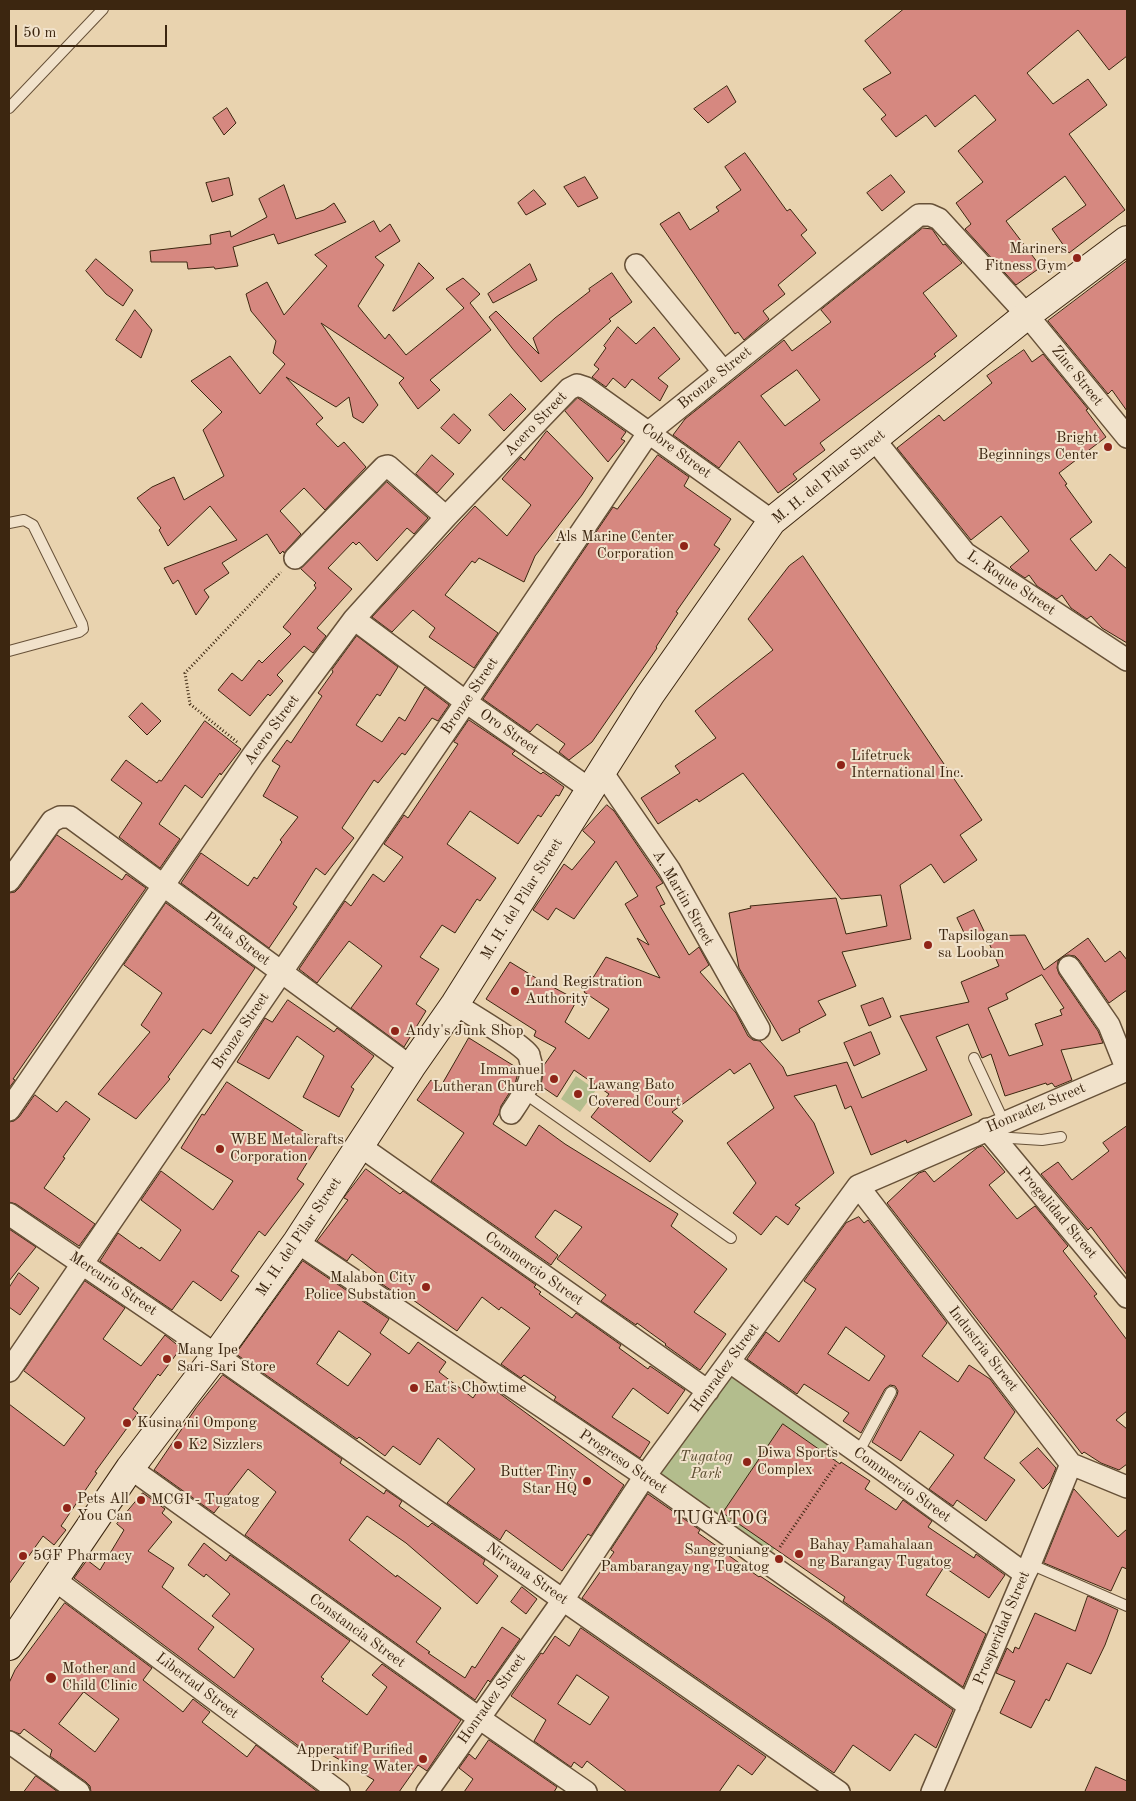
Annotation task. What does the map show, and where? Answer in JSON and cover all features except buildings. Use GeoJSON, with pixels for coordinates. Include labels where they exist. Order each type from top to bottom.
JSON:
{"type":"FeatureCollection","features":[{"type":"Feature","properties":{"kind":"main road","name":"M. H. del Pilar Street"},"geometry":{"type":"LineString","coordinates":[[9,1646],[130,1468],[216,1355],[297,1242],[411,1067],[455,1004],[650,695],[772,521],[1027,315],[1127,240]]}},
{"type":"Feature","properties":{"kind":"street","name":"Bronze Street"},"geometry":{"type":"LineString","coordinates":[[9,1371],[649,432],[919,215],[930,215],[939,219],[1027,315]]}},
{"type":"Feature","properties":{"kind":"street"},"geometry":{"type":"LineString","coordinates":[[636,265],[723,371]]}},
{"type":"Feature","properties":{"kind":"street","name":"Zinc Street"},"geometry":{"type":"LineString","coordinates":[[1027,315],[1127,437]]}},
{"type":"Feature","properties":{"kind":"street","name":"Cobre Street"},"geometry":{"type":"LineString","coordinates":[[577,385],[586,388],[772,521]]}},
{"type":"Feature","properties":{"kind":"street","name":"Acero Street"},"geometry":{"type":"LineString","coordinates":[[9,1110],[253,755],[354,619],[446,517],[569,389],[577,385]]}},
{"type":"Feature","properties":{"kind":"street","name":"L. Roque Street"},"geometry":{"type":"LineString","coordinates":[[874,439],[965,553],[1127,660]]}},
{"type":"Feature","properties":{"kind":"street"},"geometry":{"type":"LineString","coordinates":[[295,558],[384,467],[388,466],[446,517]]}},
{"type":"Feature","properties":{"kind":"street","name":"Oro Street"},"geometry":{"type":"LineString","coordinates":[[354,619],[466,702],[596,781]]}},
{"type":"Feature","properties":{"kind":"street","name":"A. Martin Street"},"geometry":{"type":"LineString","coordinates":[[596,781],[669,869],[759,1029]]}},
{"type":"Feature","properties":{"kind":"street","name":"Plata Street"},"geometry":{"type":"LineString","coordinates":[[9,882],[52,821],[60,817],[70,817],[411,1067]]}},
{"type":"Feature","properties":{"kind":"street"},"geometry":{"type":"LineString","coordinates":[[1069,967],[1109,1025],[1127,1070]]}},
{"type":"Feature","properties":{"kind":"street"},"geometry":{"type":"LineString","coordinates":[[455,1004],[518,1046],[529,1056],[531,1064],[530,1077],[524,1093],[511,1113]]}},
{"type":"Feature","properties":{"kind":"street","name":"Honradez Street"},"geometry":{"type":"LineString","coordinates":[[427,1792],[563,1600],[645,1476],[858,1186],[995,1129],[1127,1070]]}},
{"type":"Feature","properties":{"kind":"street","name":"Progalidad Street"},"geometry":{"type":"LineString","coordinates":[[995,1129],[1127,1297]]}},
{"type":"Feature","properties":{"kind":"street","name":"Commercio Street"},"geometry":{"type":"LineString","coordinates":[[360,1146],[708,1391]]}},
{"type":"Feature","properties":{"kind":"street","name":"Industria Street"},"geometry":{"type":"LineString","coordinates":[[858,1186],[1072,1464],[1127,1487]]}},
{"type":"Feature","properties":{"kind":"street","name":"Mercurio Street"},"geometry":{"type":"LineString","coordinates":[[9,1214],[216,1355]]}},
{"type":"Feature","properties":{"kind":"street","name":"Progreso Street"},"geometry":{"type":"LineString","coordinates":[[297,1242],[645,1476],[968,1706]]}},
{"type":"Feature","properties":{"kind":"street","name":"Nirvana Street"},"geometry":{"type":"LineString","coordinates":[[216,1355],[839,1792]]}},
{"type":"Feature","properties":{"kind":"street","name":"Commercio Street"},"geometry":{"type":"LineString","coordinates":[[730,1362],[1027,1569]]}},
{"type":"Feature","properties":{"kind":"street","name":"Prosperidad Street"},"geometry":{"type":"LineString","coordinates":[[932,1792],[1072,1464]]}},
{"type":"Feature","properties":{"kind":"street","name":"Constancia Street"},"geometry":{"type":"LineString","coordinates":[[130,1468],[479,1718],[586,1792]]}},
{"type":"Feature","properties":{"kind":"street","name":"Libertad Street"},"geometry":{"type":"LineString","coordinates":[[55,1580],[339,1792]]}},
{"type":"Feature","properties":{"kind":"street"},"geometry":{"type":"LineString","coordinates":[[9,1742],[79,1792]]}},
{"type":"Feature","properties":{"kind":"lane"},"geometry":{"type":"LineString","coordinates":[[9,108],[102,9]]}},
{"type":"Feature","properties":{"kind":"lane"},"geometry":{"type":"LineString","coordinates":[[9,522],[24,520],[33,525],[83,629],[79,632],[9,651]]}},
{"type":"Feature","properties":{"kind":"lane"},"geometry":{"type":"LineString","coordinates":[[974,1058],[995,1129],[1042,1140],[1061,1137]]}},
{"type":"Feature","properties":{"kind":"lane"},"geometry":{"type":"LineString","coordinates":[[524,1093],[731,1238]]}},
{"type":"Feature","properties":{"kind":"lane"},"geometry":{"type":"LineString","coordinates":[[853,1449],[891,1392]]}},
{"type":"Feature","properties":{"kind":"lane"},"geometry":{"type":"LineString","coordinates":[[1027,1569],[1127,1606]]}},
{"type":"Feature","properties":{"kind":"path"},"geometry":{"type":"LineString","coordinates":[[253,755],[190,704],[185,673],[295,558]]}},
{"type":"Feature","properties":{"kind":"path"},"geometry":{"type":"LineString","coordinates":[[769,1564],[853,1449]]}},
{"type":"Feature","properties":{"kind":"green space","name":"Lawang Bato Covered Court"},"geometry":{"type":"Polygon","coordinates":[[[576,1076],[596,1090],[580,1112],[561,1099],[576,1076]]]}},
{"type":"Feature","properties":{"kind":"green space","name":"Diwa Sports Complex"},"geometry":{"type":"Polygon","coordinates":[[[731,1366],[845,1447],[767,1559],[649,1476],[731,1366]]]}},
{"type":"Feature","properties":{"kind":"place","name":"Mariners Fitness Gym"},"geometry":{"type":"Point","coordinates":[1077,258]}},
{"type":"Feature","properties":{"kind":"place","name":"Bright Beginnings Center"},"geometry":{"type":"Point","coordinates":[1108,447]}},
{"type":"Feature","properties":{"kind":"place","name":"Als Marine Center Corporation"},"geometry":{"type":"Point","coordinates":[684,546]}},
{"type":"Feature","properties":{"kind":"place","name":"Lifetruck International Inc."},"geometry":{"type":"Point","coordinates":[841,765]}},
{"type":"Feature","properties":{"kind":"place","name":"Tapsilogan sa Looban"},"geometry":{"type":"Point","coordinates":[928,945]}},
{"type":"Feature","properties":{"kind":"place","name":"Land Registration Authority"},"geometry":{"type":"Point","coordinates":[515,991]}},
{"type":"Feature","properties":{"kind":"place","name":"Andy's Junk Shop"},"geometry":{"type":"Point","coordinates":[395,1031]}},
{"type":"Feature","properties":{"kind":"place","name":"Immanuel Lutheran Church"},"geometry":{"type":"Point","coordinates":[554,1079]}},
{"type":"Feature","properties":{"kind":"place","name":"Lawang Bato Covered Court"},"geometry":{"type":"Point","coordinates":[578,1094]}},
{"type":"Feature","properties":{"kind":"place","name":"WBE Metalcrafts Corporation"},"geometry":{"type":"Point","coordinates":[220,1149]}},
{"type":"Feature","properties":{"kind":"place","name":"Malabon City Police Substation"},"geometry":{"type":"Point","coordinates":[426,1287]}},
{"type":"Feature","properties":{"kind":"place","name":"Mang Ipe Sari-Sari Store"},"geometry":{"type":"Point","coordinates":[167,1359]}},
{"type":"Feature","properties":{"kind":"place","name":"Eat's Chowtime"},"geometry":{"type":"Point","coordinates":[414,1388]}},
{"type":"Feature","properties":{"kind":"place","name":"Kusina ni Ompong"},"geometry":{"type":"Point","coordinates":[127,1423]}},
{"type":"Feature","properties":{"kind":"place","name":"K2 Sizzlers"},"geometry":{"type":"Point","coordinates":[178,1445]}},
{"type":"Feature","properties":{"kind":"place","name":"Diwa Sports Complex"},"geometry":{"type":"Point","coordinates":[747,1462]}},
{"type":"Feature","properties":{"kind":"place","name":"Butter Tiny Star HQ"},"geometry":{"type":"Point","coordinates":[587,1481]}},
{"type":"Feature","properties":{"kind":"place","name":"MCGI - Tugatog"},"geometry":{"type":"Point","coordinates":[141,1500]}},
{"type":"Feature","properties":{"kind":"place","name":"Pets All You Can"},"geometry":{"type":"Point","coordinates":[67,1508]}},
{"type":"Feature","properties":{"kind":"place","name":"Bahay Pamahalaan ng Barangay Tugatog"},"geometry":{"type":"Point","coordinates":[799,1554]}},
{"type":"Feature","properties":{"kind":"place","name":"5GF Pharmacy"},"geometry":{"type":"Point","coordinates":[23,1556]}},
{"type":"Feature","properties":{"kind":"place","name":"Sangguniang Pambarangay ng Tugatog"},"geometry":{"type":"Point","coordinates":[779,1559]}},
{"type":"Feature","properties":{"kind":"place","name":"Mother and Child Clinic"},"geometry":{"type":"Point","coordinates":[51,1678]}},
{"type":"Feature","properties":{"kind":"place","name":"Apperatif Purified Drinking Water"},"geometry":{"type":"Point","coordinates":[423,1759]}},
{"type":"Feature","properties":{"kind":"district","name":"TUGATOG"},"geometry":{"type":"Point","coordinates":[721,1519]}},
{"type":"Feature","properties":{"kind":"park label","name":"Tugatog Park"},"geometry":{"type":"Point","coordinates":[706,1466]}}]}
